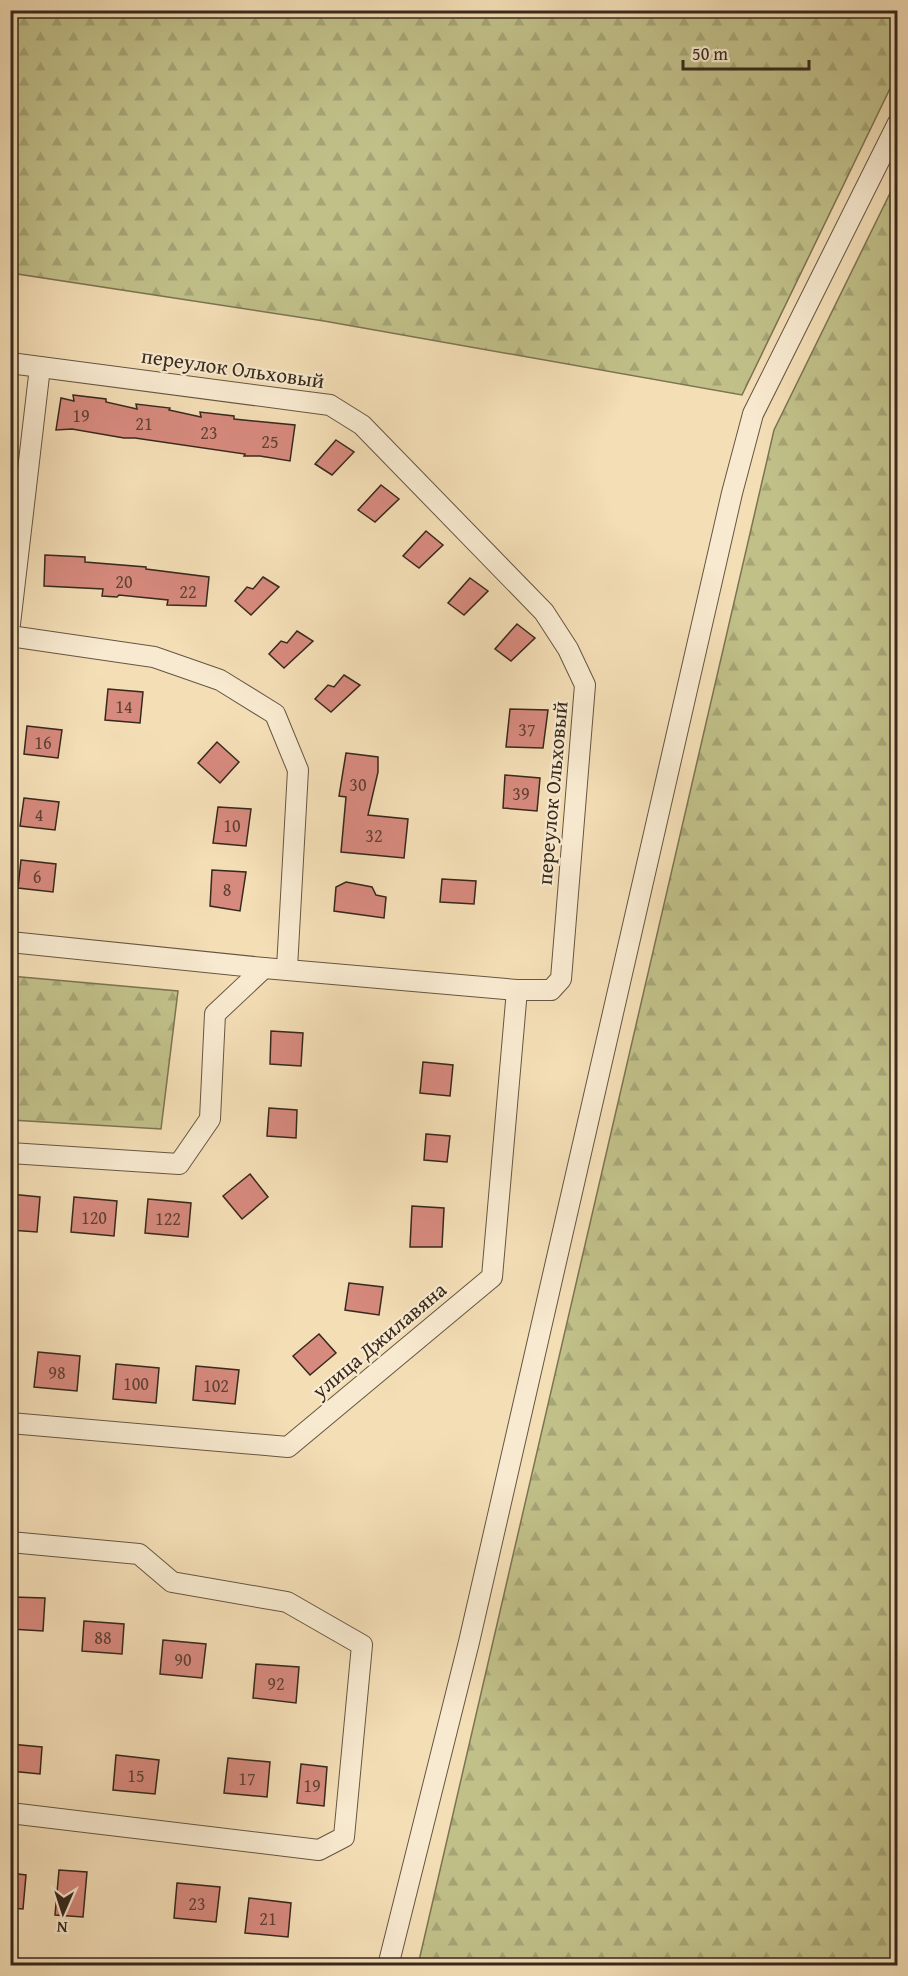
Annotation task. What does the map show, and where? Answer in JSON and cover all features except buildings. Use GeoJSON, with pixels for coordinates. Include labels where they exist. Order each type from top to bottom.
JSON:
{"type":"FeatureCollection","features":[{"type":"Feature","properties":{"kind":"street"},"geometry":{"type":"LineString","coordinates":[[388,1965],[469,1642],[732,493],[753,414],[897,123]]}},
{"type":"Feature","properties":{"kind":"street","name":"переулок Ольховый"},"geometry":{"type":"LineString","coordinates":[[10,363],[330,405],[362,425],[544,612],[568,649],[585,685],[561,980],[551,990],[517,990],[287,968],[264,968],[10,942]]}},
{"type":"Feature","properties":{"kind":"street"},"geometry":{"type":"LineString","coordinates":[[10,624],[40,367]]}},
{"type":"Feature","properties":{"kind":"street"},"geometry":{"type":"LineString","coordinates":[[10,636],[154,657],[220,680],[275,714],[298,770],[287,968]]}},
{"type":"Feature","properties":{"kind":"street"},"geometry":{"type":"LineString","coordinates":[[10,1153],[180,1164],[210,1119],[215,1014],[264,968]]}},
{"type":"Feature","properties":{"kind":"street","name":"улица Джилавяна"},"geometry":{"type":"LineString","coordinates":[[10,1422],[288,1447],[492,1277],[517,990]]}},
{"type":"Feature","properties":{"kind":"street"},"geometry":{"type":"LineString","coordinates":[[10,1542],[139,1554],[172,1582],[287,1602],[362,1645],[344,1837],[319,1850],[10,1813]]}},
{"type":"Feature","properties":{"kind":"green space"},"geometry":{"type":"Polygon","coordinates":[[[10,11],[897,11],[897,74],[742,395],[324,321],[11,273],[10,11]]]}},
{"type":"Feature","properties":{"kind":"green space"},"geometry":{"type":"Polygon","coordinates":[[[897,179],[897,1965],[418,1965],[774,430],[897,179]]]}},
{"type":"Feature","properties":{"kind":"green space"},"geometry":{"type":"Polygon","coordinates":[[[10,976],[178,991],[161,1129],[11,1120],[10,976]]]}}]}
